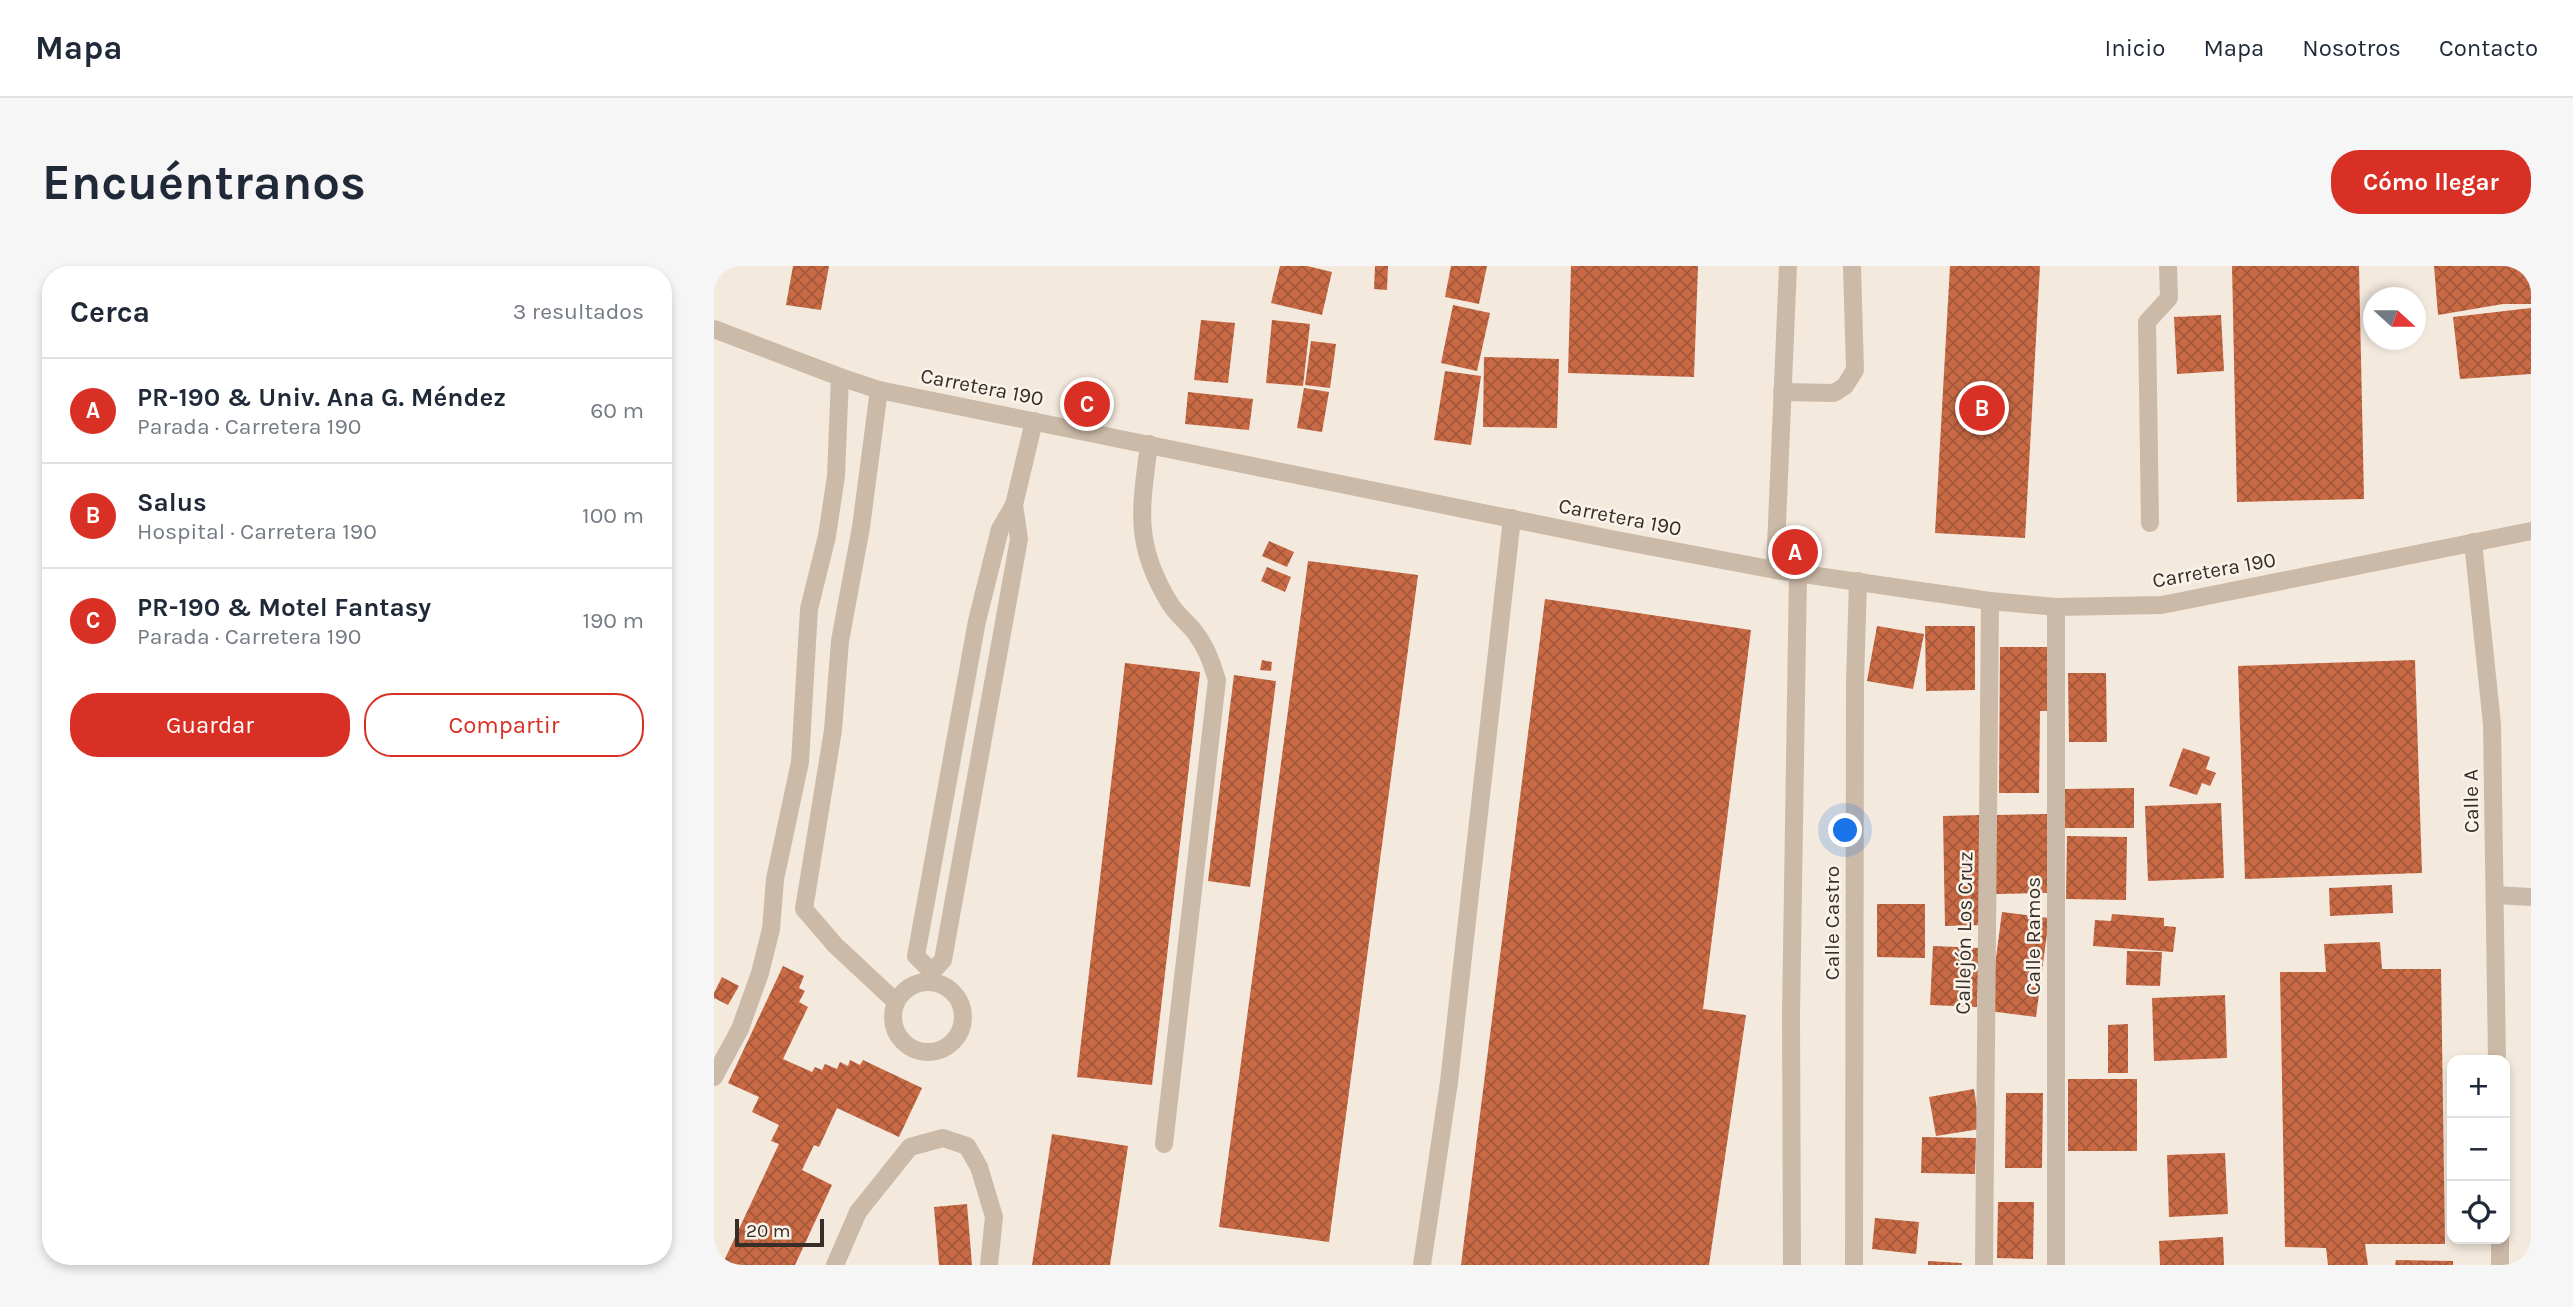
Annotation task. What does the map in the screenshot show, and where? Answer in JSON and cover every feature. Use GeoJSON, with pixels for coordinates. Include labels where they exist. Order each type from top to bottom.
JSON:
{"type":"FeatureCollection","features":[{"type":"Feature","properties":{"kind":"street"},"geometry":{"type":"LineString","coordinates":[[1775,569],[1788,266]]}},
{"type":"Feature","properties":{"kind":"street"},"geometry":{"type":"LineString","coordinates":[[1782,392],[1834,393],[1852,378],[1855,370],[1852,266]]}},
{"type":"Feature","properties":{"kind":"street"},"geometry":{"type":"LineString","coordinates":[[2150,523],[2147,321],[2169,298],[2168,266]]}},
{"type":"Feature","properties":{"kind":"street","name":"Carretera 190"},"geometry":{"type":"LineString","coordinates":[[714,329],[879,390],[1775,569],[1990,601],[2056,607],[2162,606],[2531,531]]}},
{"type":"Feature","properties":{"kind":"street"},"geometry":{"type":"LineString","coordinates":[[714,1077],[740,1029],[760,973],[771,929],[775,879],[800,762],[809,609],[827,536],[836,476],[840,377]]}},
{"type":"Feature","properties":{"kind":"street"},"geometry":{"type":"LineString","coordinates":[[879,390],[861,527],[839,641],[833,730],[804,909],[835,945],[896,1002]]}},
{"type":"Feature","properties":{"kind":"street"},"geometry":{"type":"LineString","coordinates":[[1014,505],[1019,539],[943,960],[931,976],[910,986],[896,1002],[893,1012],[893,1022],[902,1041],[911,1048],[931,1052],[950,1044],[962,1027],[962,1006],[950,989],[931,976],[916,956],[977,621],[1000,529],[1014,505],[1034,421]]}},
{"type":"Feature","properties":{"kind":"street"},"geometry":{"type":"LineString","coordinates":[[1149,444],[1140,514],[1146,556],[1170,604],[1193,629],[1207,650],[1217,680],[1164,1144]]}},
{"type":"Feature","properties":{"kind":"street"},"geometry":{"type":"LineString","coordinates":[[1422,1265],[1449,1082],[1512,518]]}},
{"type":"Feature","properties":{"kind":"street","name":"Calle A"},"geometry":{"type":"LineString","coordinates":[[2473,542],[2492,724],[2497,1055]]}},
{"type":"Feature","properties":{"kind":"street"},"geometry":{"type":"LineString","coordinates":[[1792,1265],[1791,1014],[1798,572]]}},
{"type":"Feature","properties":{"kind":"street","name":"Calle Castro"},"geometry":{"type":"LineString","coordinates":[[1854,1265],[1855,682],[1858,582]]}},
{"type":"Feature","properties":{"kind":"street","name":"Callejón Los Cruz"},"geometry":{"type":"LineString","coordinates":[[1984,1265],[1990,601]]}},
{"type":"Feature","properties":{"kind":"street","name":"Calle Ramos"},"geometry":{"type":"LineString","coordinates":[[2056,607],[2056,1265]]}},
{"type":"Feature","properties":{"kind":"street"},"geometry":{"type":"LineString","coordinates":[[2495,895],[2531,897]]}},
{"type":"Feature","properties":{"kind":"street"},"geometry":{"type":"LineString","coordinates":[[835,1265],[858,1212],[888,1172],[910,1147],[943,1138],[967,1146],[979,1167],[994,1217],[989,1265]]}},
{"type":"Feature","properties":{"kind":"street"},"geometry":{"type":"LineString","coordinates":[[2500,1244],[2500,1265]]}},
{"type":"Feature","properties":{"kind":"building"},"geometry":{"type":"Polygon","coordinates":[[[793,266],[829,266],[821,310],[786,305],[793,266]]]}},
{"type":"Feature","properties":{"kind":"building"},"geometry":{"type":"Polygon","coordinates":[[[1280,266],[1307,266],[1332,272],[1322,315],[1271,303],[1280,266]]]}},
{"type":"Feature","properties":{"kind":"building"},"geometry":{"type":"Polygon","coordinates":[[[1375,266],[1388,266],[1387,290],[1374,289],[1375,266]]]}},
{"type":"Feature","properties":{"kind":"building"},"geometry":{"type":"Polygon","coordinates":[[[1451,266],[1487,266],[1479,304],[1445,297],[1451,266]]]}},
{"type":"Feature","properties":{"kind":"building"},"geometry":{"type":"Polygon","coordinates":[[[1571,266],[1698,266],[1694,377],[1568,373],[1571,266]]]}},
{"type":"Feature","properties":{"kind":"building"},"geometry":{"type":"Polygon","coordinates":[[[1950,266],[2040,266],[2025,538],[1935,533],[1950,266]]]}},
{"type":"Feature","properties":{"kind":"building"},"geometry":{"type":"Polygon","coordinates":[[[2232,266],[2359,266],[2364,499],[2237,502],[2232,266]]]}},
{"type":"Feature","properties":{"kind":"building"},"geometry":{"type":"Polygon","coordinates":[[[2434,266],[2531,266],[2531,304],[2503,304],[2438,315],[2434,266]]]}},
{"type":"Feature","properties":{"kind":"building"},"geometry":{"type":"Polygon","coordinates":[[[1453,305],[1490,313],[1477,371],[1441,363],[1453,305]]]}},
{"type":"Feature","properties":{"kind":"building"},"geometry":{"type":"Polygon","coordinates":[[[2531,308],[2531,374],[2460,379],[2453,317],[2531,308]]]}},
{"type":"Feature","properties":{"kind":"building"},"geometry":{"type":"Polygon","coordinates":[[[2221,315],[2224,371],[2177,374],[2174,317],[2221,315]]]}},
{"type":"Feature","properties":{"kind":"building"},"geometry":{"type":"Polygon","coordinates":[[[1201,320],[1235,323],[1228,383],[1194,380],[1201,320]]]}},
{"type":"Feature","properties":{"kind":"building"},"geometry":{"type":"Polygon","coordinates":[[[1272,320],[1310,324],[1303,386],[1266,383],[1272,320]]]}},
{"type":"Feature","properties":{"kind":"building"},"geometry":{"type":"Polygon","coordinates":[[[1311,341],[1336,344],[1330,388],[1305,385],[1311,341]]]}},
{"type":"Feature","properties":{"kind":"building"},"geometry":{"type":"Polygon","coordinates":[[[1484,357],[1559,359],[1557,428],[1483,427],[1484,357]]]}},
{"type":"Feature","properties":{"kind":"building"},"geometry":{"type":"Polygon","coordinates":[[[1445,371],[1481,376],[1471,445],[1434,440],[1445,371]]]}},
{"type":"Feature","properties":{"kind":"building"},"geometry":{"type":"Polygon","coordinates":[[[1304,388],[1329,392],[1322,432],[1297,428],[1304,388]]]}},
{"type":"Feature","properties":{"kind":"building"},"geometry":{"type":"Polygon","coordinates":[[[1188,392],[1253,399],[1249,430],[1185,424],[1188,392]]]}},
{"type":"Feature","properties":{"kind":"building"},"geometry":{"type":"Polygon","coordinates":[[[1269,541],[1294,552],[1287,567],[1262,556],[1269,541]]]}},
{"type":"Feature","properties":{"kind":"building"},"geometry":{"type":"Polygon","coordinates":[[[1308,561],[1418,575],[1329,1242],[1219,1227],[1308,561]]]}},
{"type":"Feature","properties":{"kind":"building"},"geometry":{"type":"Polygon","coordinates":[[[1267,567],[1291,577],[1285,592],[1261,581],[1267,567]]]}},
{"type":"Feature","properties":{"kind":"building"},"geometry":{"type":"Polygon","coordinates":[[[1545,599],[1751,630],[1703,1009],[1746,1015],[1709,1265],[1461,1265],[1545,599]]]}},
{"type":"Feature","properties":{"kind":"building"},"geometry":{"type":"Polygon","coordinates":[[[1877,626],[1924,634],[1913,689],[1867,681],[1877,626]]]}},
{"type":"Feature","properties":{"kind":"building"},"geometry":{"type":"Polygon","coordinates":[[[1925,626],[1975,626],[1975,690],[1926,691],[1925,626]]]}},
{"type":"Feature","properties":{"kind":"building"},"geometry":{"type":"Polygon","coordinates":[[[2000,647],[2048,647],[2048,711],[2040,711],[2039,793],[1999,793],[2000,647]]]}},
{"type":"Feature","properties":{"kind":"building"},"geometry":{"type":"Polygon","coordinates":[[[1262,660],[1272,662],[1271,671],[1260,670],[1262,660]]]}},
{"type":"Feature","properties":{"kind":"building"},"geometry":{"type":"Polygon","coordinates":[[[2415,660],[2422,873],[2245,879],[2238,666],[2415,660]]]}},
{"type":"Feature","properties":{"kind":"building"},"geometry":{"type":"Polygon","coordinates":[[[1125,663],[1200,672],[1152,1085],[1077,1077],[1125,663]]]}},
{"type":"Feature","properties":{"kind":"building"},"geometry":{"type":"Polygon","coordinates":[[[2068,673],[2106,673],[2107,742],[2069,742],[2068,673]]]}},
{"type":"Feature","properties":{"kind":"building"},"geometry":{"type":"Polygon","coordinates":[[[1234,675],[1276,681],[1250,887],[1208,881],[1234,675]]]}},
{"type":"Feature","properties":{"kind":"building"},"geometry":{"type":"Polygon","coordinates":[[[2183,748],[2210,757],[2206,769],[2216,773],[2210,786],[2202,783],[2197,795],[2169,786],[2183,748]]]}},
{"type":"Feature","properties":{"kind":"building"},"geometry":{"type":"Polygon","coordinates":[[[2134,788],[2134,828],[2065,828],[2065,789],[2134,788]]]}},
{"type":"Feature","properties":{"kind":"building"},"geometry":{"type":"Polygon","coordinates":[[[2221,803],[2224,878],[2148,881],[2145,806],[2221,803]]]}},
{"type":"Feature","properties":{"kind":"building"},"geometry":{"type":"Polygon","coordinates":[[[2047,814],[2048,893],[1995,894],[1995,815],[2047,814]]]}},
{"type":"Feature","properties":{"kind":"building"},"geometry":{"type":"Polygon","coordinates":[[[1981,815],[1983,925],[1945,926],[1943,816],[1981,815]]]}},
{"type":"Feature","properties":{"kind":"building"},"geometry":{"type":"Polygon","coordinates":[[[2067,836],[2127,837],[2126,900],[2066,899],[2067,836]]]}},
{"type":"Feature","properties":{"kind":"building"},"geometry":{"type":"Polygon","coordinates":[[[2392,885],[2393,913],[2330,916],[2329,888],[2392,885]]]}},
{"type":"Feature","properties":{"kind":"building"},"geometry":{"type":"Polygon","coordinates":[[[1877,904],[1925,904],[1925,958],[1877,957],[1877,904]]]}},
{"type":"Feature","properties":{"kind":"building"},"geometry":{"type":"Polygon","coordinates":[[[2002,912],[2049,918],[2036,1017],[1989,1011],[2002,912]]]}},
{"type":"Feature","properties":{"kind":"building"},"geometry":{"type":"Polygon","coordinates":[[[2112,914],[2164,918],[2164,926],[2176,927],[2173,952],[2093,946],[2095,920],[2111,921],[2112,914]]]}},
{"type":"Feature","properties":{"kind":"building"},"geometry":{"type":"Polygon","coordinates":[[[2380,942],[2382,969],[2441,969],[2445,1244],[2365,1244],[2368,1265],[2328,1265],[2326,1248],[2285,1247],[2280,972],[2326,972],[2324,944],[2380,942]]]}},
{"type":"Feature","properties":{"kind":"building"},"geometry":{"type":"Polygon","coordinates":[[[1933,946],[1979,948],[1977,1007],[1930,1005],[1933,946]]]}},
{"type":"Feature","properties":{"kind":"building"},"geometry":{"type":"Polygon","coordinates":[[[2127,951],[2162,952],[2160,986],[2126,985],[2127,951]]]}},
{"type":"Feature","properties":{"kind":"building"},"geometry":{"type":"Polygon","coordinates":[[[783,966],[804,976],[799,988],[805,991],[799,1002],[808,1007],[783,1059],[812,1072],[815,1067],[822,1070],[825,1064],[837,1069],[840,1062],[848,1066],[850,1060],[860,1065],[863,1060],[922,1088],[899,1137],[837,1108],[819,1147],[814,1145],[802,1170],[832,1185],[795,1265],[722,1265],[779,1144],[771,1141],[779,1125],[752,1112],[759,1097],[728,1083],[783,966]]]}},
{"type":"Feature","properties":{"kind":"building"},"geometry":{"type":"Polygon","coordinates":[[[722,977],[739,986],[728,1005],[714,998],[722,977]]]}},
{"type":"Feature","properties":{"kind":"building"},"geometry":{"type":"Polygon","coordinates":[[[2225,995],[2227,1058],[2154,1061],[2152,998],[2225,995]]]}},
{"type":"Feature","properties":{"kind":"building"},"geometry":{"type":"Polygon","coordinates":[[[2128,1024],[2128,1073],[2108,1073],[2108,1025],[2128,1024]]]}},
{"type":"Feature","properties":{"kind":"building"},"geometry":{"type":"Polygon","coordinates":[[[2068,1079],[2137,1079],[2137,1151],[2068,1151],[2068,1079]]]}},
{"type":"Feature","properties":{"kind":"building"},"geometry":{"type":"Polygon","coordinates":[[[1974,1089],[1980,1129],[1936,1136],[1929,1097],[1974,1089]]]}},
{"type":"Feature","properties":{"kind":"building"},"geometry":{"type":"Polygon","coordinates":[[[2006,1093],[2043,1093],[2042,1168],[2005,1168],[2006,1093]]]}},
{"type":"Feature","properties":{"kind":"building"},"geometry":{"type":"Polygon","coordinates":[[[1052,1134],[1128,1146],[1110,1265],[1032,1265],[1052,1134]]]}},
{"type":"Feature","properties":{"kind":"building"},"geometry":{"type":"Polygon","coordinates":[[[1922,1137],[1976,1138],[1975,1174],[1921,1173],[1922,1137]]]}},
{"type":"Feature","properties":{"kind":"building"},"geometry":{"type":"Polygon","coordinates":[[[2225,1153],[2228,1214],[2169,1217],[2167,1155],[2225,1153]]]}},
{"type":"Feature","properties":{"kind":"building"},"geometry":{"type":"Polygon","coordinates":[[[1998,1202],[2034,1202],[2033,1259],[1997,1258],[1998,1202]]]}},
{"type":"Feature","properties":{"kind":"building"},"geometry":{"type":"Polygon","coordinates":[[[967,1204],[972,1265],[939,1265],[934,1207],[967,1204]]]}},
{"type":"Feature","properties":{"kind":"building"},"geometry":{"type":"Polygon","coordinates":[[[1875,1218],[1919,1222],[1916,1254],[1872,1249],[1875,1218]]]}},
{"type":"Feature","properties":{"kind":"building"},"geometry":{"type":"Polygon","coordinates":[[[2223,1237],[2224,1265],[2160,1265],[2159,1241],[2223,1237]]]}},
{"type":"Feature","properties":{"kind":"building"},"geometry":{"type":"Polygon","coordinates":[[[2396,1260],[2453,1261],[2453,1265],[2395,1265],[2396,1260]]]}},
{"type":"Feature","properties":{"kind":"building"},"geometry":{"type":"Polygon","coordinates":[[[1928,1261],[1962,1263],[1962,1265],[1928,1265],[1928,1261]]]}},
{"type":"Feature","properties":{"kind":"place","name":"PR-190 & Motel Fantasy"},"geometry":{"type":"Point","coordinates":[1087,404]}},
{"type":"Feature","properties":{"kind":"place","name":"Salus"},"geometry":{"type":"Point","coordinates":[1982,408]}},
{"type":"Feature","properties":{"kind":"place","name":"PR-190 & Univ. Ana G. Méndez"},"geometry":{"type":"Point","coordinates":[1795,552]}}]}
